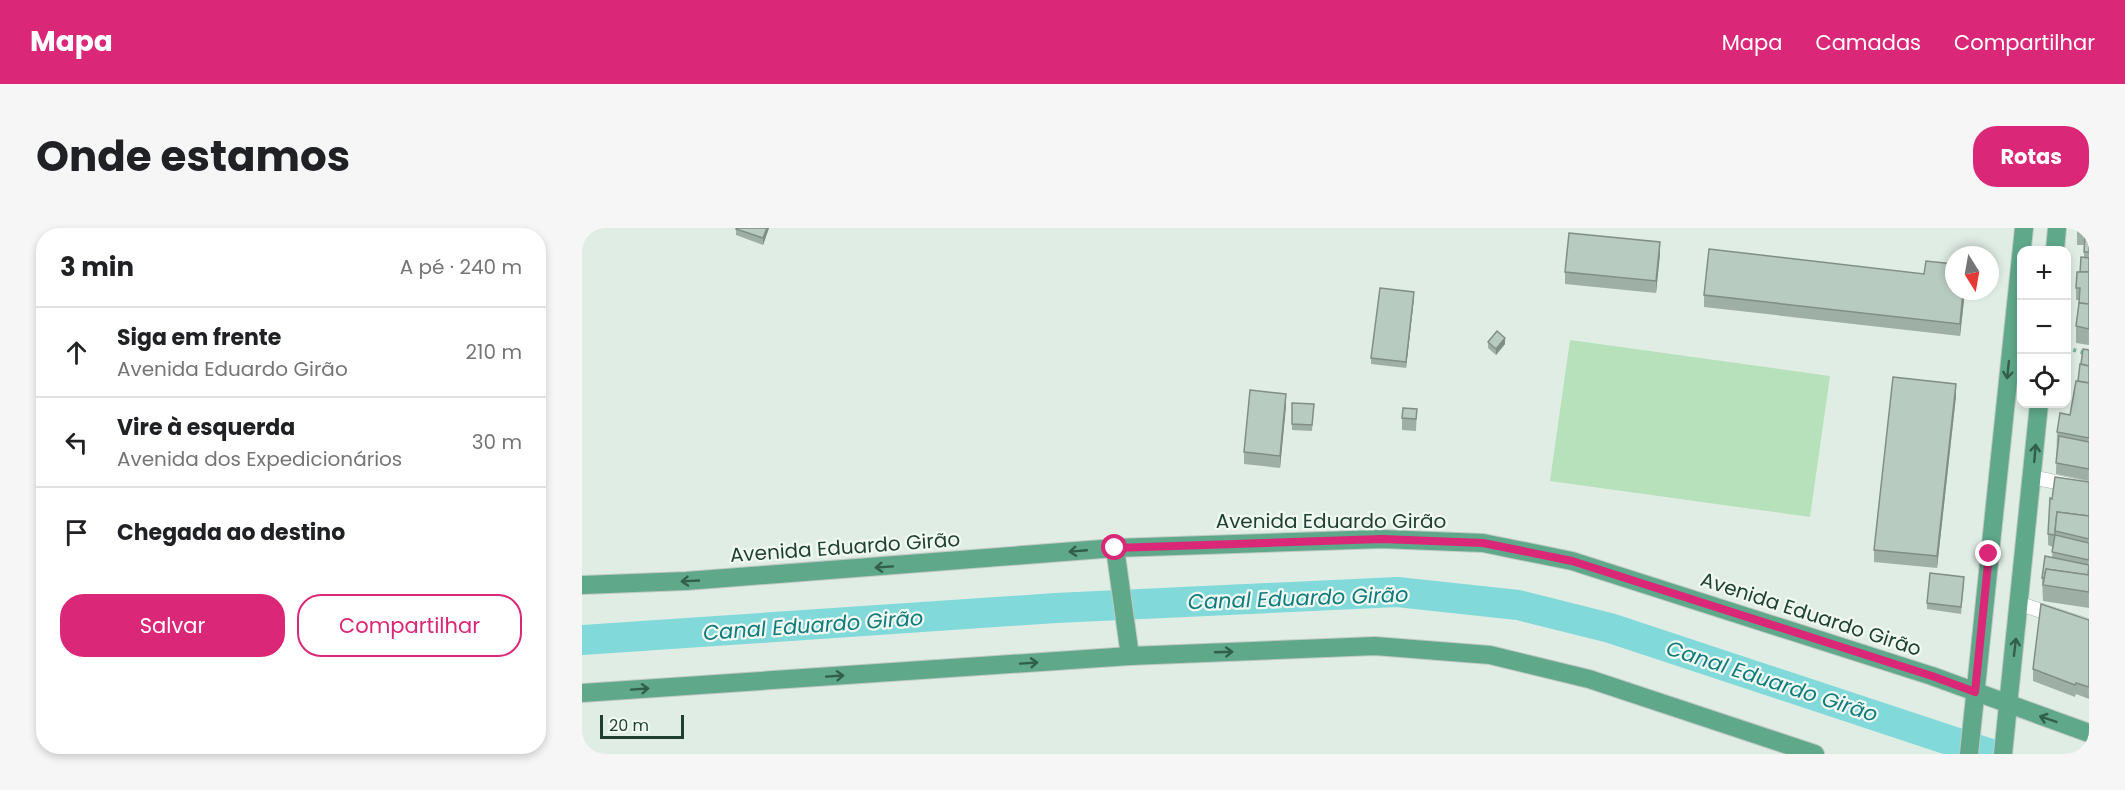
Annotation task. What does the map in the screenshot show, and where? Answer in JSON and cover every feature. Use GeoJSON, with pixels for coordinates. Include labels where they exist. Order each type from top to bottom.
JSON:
{"type":"FeatureCollection","features":[{"type":"Feature","properties":{"kind":"main road"},"geometry":{"type":"LineString","coordinates":[[1969,754],[2024,228]]}},
{"type":"Feature","properties":{"kind":"main road"},"geometry":{"type":"LineString","coordinates":[[2055,246],[2057,228]]}},
{"type":"Feature","properties":{"kind":"main road"},"geometry":{"type":"LineString","coordinates":[[2004,746],[2039,408]]}},
{"type":"Feature","properties":{"kind":"main road","name":"Avenida Eduardo Girão"},"geometry":{"type":"LineString","coordinates":[[582,585],[697,580],[1115,548],[1382,539],[1483,543],[1572,561],[1932,676],[2089,733]]}},
{"type":"Feature","properties":{"kind":"main road"},"geometry":{"type":"LineString","coordinates":[[1115,548],[1129,648]]}},
{"type":"Feature","properties":{"kind":"main road"},"geometry":{"type":"LineString","coordinates":[[582,693],[1129,648],[1375,646],[1490,655],[1589,679],[1815,754]]}},
{"type":"Feature","properties":{"kind":"lane"},"geometry":{"type":"LineString","coordinates":[[2032,477],[2089,489]]}},
{"type":"Feature","properties":{"kind":"lane"},"geometry":{"type":"LineString","coordinates":[[2020,604],[2089,626]]}},
{"type":"Feature","properties":{"kind":"path"},"geometry":{"type":"LineString","coordinates":[[2071,349],[2089,354]]}},
{"type":"Feature","properties":{"kind":"green space"},"geometry":{"type":"Polygon","coordinates":[[[1570,340],[1830,376],[1810,517],[1550,481],[1570,340]]]}},
{"type":"Feature","properties":{"kind":"building"},"geometry":{"type":"Polygon","coordinates":[[[736,228],[767,228],[763,238],[736,228]]]}},
{"type":"Feature","properties":{"kind":"building"},"geometry":{"type":"Polygon","coordinates":[[[1569,233],[1660,242],[1656,281],[1565,272],[1569,233]]]}},
{"type":"Feature","properties":{"kind":"building"},"geometry":{"type":"Polygon","coordinates":[[[2085,235],[2089,236],[2089,252],[2084,252],[2085,235]]]}},
{"type":"Feature","properties":{"kind":"building"},"geometry":{"type":"Polygon","coordinates":[[[1709,249],[1924,274],[1926,261],[1945,263],[1945,300],[1962,300],[1960,324],[1704,295],[1709,249]]]}},
{"type":"Feature","properties":{"kind":"building"},"geometry":{"type":"Polygon","coordinates":[[[2081,257],[2089,258],[2089,272],[2080,272],[2081,257]]]}},
{"type":"Feature","properties":{"kind":"building"},"geometry":{"type":"Polygon","coordinates":[[[2077,272],[2089,272],[2089,304],[2079,303],[2080,288],[2076,288],[2077,272]]]}},
{"type":"Feature","properties":{"kind":"building"},"geometry":{"type":"Polygon","coordinates":[[[1380,288],[1414,292],[1406,362],[1371,358],[1380,288]]]}},
{"type":"Feature","properties":{"kind":"building"},"geometry":{"type":"Polygon","coordinates":[[[2079,303],[2089,304],[2089,329],[2076,326],[2079,303]]]}},
{"type":"Feature","properties":{"kind":"building"},"geometry":{"type":"Polygon","coordinates":[[[1497,331],[1505,338],[1496,349],[1488,342],[1497,331]]]}},
{"type":"Feature","properties":{"kind":"building"},"geometry":{"type":"Polygon","coordinates":[[[2083,349],[2089,350],[2089,366],[2081,364],[2083,349]]]}},
{"type":"Feature","properties":{"kind":"building"},"geometry":{"type":"Polygon","coordinates":[[[2080,364],[2089,366],[2089,383],[2078,381],[2080,364]]]}},
{"type":"Feature","properties":{"kind":"building"},"geometry":{"type":"Polygon","coordinates":[[[1893,377],[1956,384],[1937,556],[1874,550],[1893,377]]]}},
{"type":"Feature","properties":{"kind":"building"},"geometry":{"type":"Polygon","coordinates":[[[2076,381],[2089,383],[2089,438],[2057,432],[2060,413],[2070,415],[2076,381]]]}},
{"type":"Feature","properties":{"kind":"building"},"geometry":{"type":"Polygon","coordinates":[[[1250,390],[1286,394],[1280,456],[1244,452],[1250,390]]]}},
{"type":"Feature","properties":{"kind":"building"},"geometry":{"type":"Polygon","coordinates":[[[1292,403],[1314,404],[1312,425],[1292,424],[1292,403]]]}},
{"type":"Feature","properties":{"kind":"building"},"geometry":{"type":"Polygon","coordinates":[[[1403,408],[1417,409],[1416,419],[1402,418],[1403,408]]]}},
{"type":"Feature","properties":{"kind":"building"},"geometry":{"type":"Polygon","coordinates":[[[2059,436],[2089,442],[2089,469],[2056,463],[2059,436]]]}},
{"type":"Feature","properties":{"kind":"building"},"geometry":{"type":"Polygon","coordinates":[[[2055,477],[2089,482],[2089,516],[2057,512],[2055,535],[2048,534],[2050,498],[2052,499],[2055,477]]]}},
{"type":"Feature","properties":{"kind":"building"},"geometry":{"type":"Polygon","coordinates":[[[2057,512],[2089,516],[2089,539],[2055,531],[2057,512]]]}},
{"type":"Feature","properties":{"kind":"building"},"geometry":{"type":"Polygon","coordinates":[[[2055,535],[2089,543],[2089,560],[2052,552],[2055,535]]]}},
{"type":"Feature","properties":{"kind":"building"},"geometry":{"type":"Polygon","coordinates":[[[2045,556],[2089,565],[2088,575],[2046,569],[2044,578],[2042,578],[2045,556]]]}},
{"type":"Feature","properties":{"kind":"building"},"geometry":{"type":"Polygon","coordinates":[[[2046,569],[2089,575],[2089,592],[2043,585],[2046,569]]]}},
{"type":"Feature","properties":{"kind":"building"},"geometry":{"type":"Polygon","coordinates":[[[1930,573],[1964,577],[1961,607],[1927,603],[1930,573]]]}},
{"type":"Feature","properties":{"kind":"building"},"geometry":{"type":"Polygon","coordinates":[[[2041,604],[2089,620],[2089,687],[2076,683],[2075,685],[2033,669],[2041,604]]]}},
{"type":"Feature","properties":{"kind":"waterway","name":"Canal Eduardo Girão"},"geometry":{"type":"LineString","coordinates":[[582,640],[1056,608],[1397,592],[1518,605],[1610,628],[1991,754]]}},
{"type":"Feature","properties":{"kind":"route"},"geometry":{"type":"LineString","coordinates":[[1115,548],[1382,539],[1483,543],[1572,561],[1932,676],[1975,692],[1989,554]]}}]}
